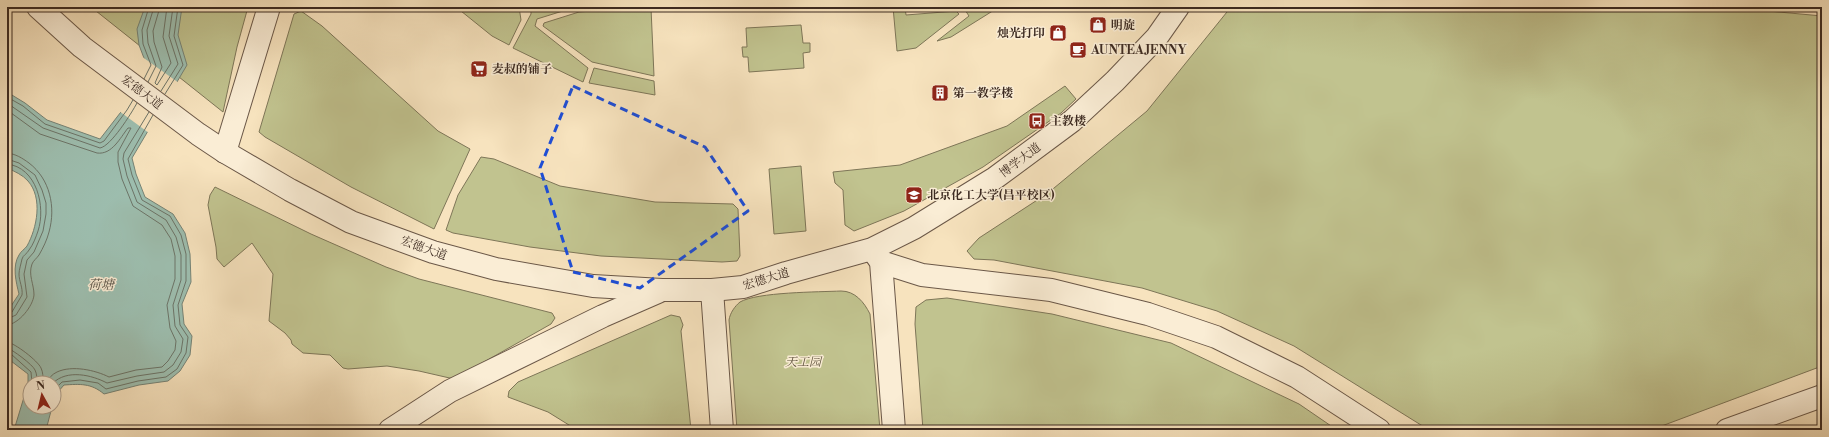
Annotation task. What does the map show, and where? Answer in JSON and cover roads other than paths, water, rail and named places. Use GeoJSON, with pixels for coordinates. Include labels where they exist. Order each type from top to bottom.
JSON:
{"type":"FeatureCollection","features":[{"type":"Feature","properties":{"kind":"street","name":"宏德大道"},"geometry":{"type":"LineString","coordinates":[[38,7],[82,47],[198,134],[225,152],[290,190],[351,222],[454,259],[496,269],[592,286],[662,290],[712,290],[743,287],[786,272],[877,256]]}},
{"type":"Feature","properties":{"kind":"street"},"geometry":{"type":"LineString","coordinates":[[225,152],[270,7]]}},
{"type":"Feature","properties":{"kind":"street","name":"博学大道"},"geometry":{"type":"LineString","coordinates":[[877,256],[914,228],[995,178],[1072,121],[1115,81],[1157,37],[1178,7]]}},
{"type":"Feature","properties":{"kind":"street"},"geometry":{"type":"LineString","coordinates":[[894,430],[877,256],[922,275],[1051,290],[1148,314],[1216,337],[1297,378],[1380,430]]}},
{"type":"Feature","properties":{"kind":"street"},"geometry":{"type":"LineString","coordinates":[[390,430],[450,391],[602,316],[662,290]]}},
{"type":"Feature","properties":{"kind":"street"},"geometry":{"type":"LineString","coordinates":[[712,290],[722,430]]}},
{"type":"Feature","properties":{"kind":"street"},"geometry":{"type":"LineString","coordinates":[[1727,430],[1822,396]]}},
{"type":"Feature","properties":{"kind":"water","name":"荷塘"},"geometry":{"type":"Polygon","coordinates":[[[145,7],[182,7],[178,35],[187,65],[132,158],[136,174],[145,197],[173,214],[185,233],[190,254],[191,282],[182,304],[184,324],[192,336],[190,355],[180,371],[168,381],[139,385],[104,394],[90,386],[64,385],[62,387],[62,375],[28,375],[11,361],[7,354],[7,312],[19,294],[15,274],[17,259],[31,239],[36,222],[37,204],[33,188],[28,181],[21,175],[7,168],[7,92],[25,103],[47,120],[100,139],[124,108],[147,66],[139,45],[137,29],[145,7]]]}},
{"type":"Feature","properties":{"kind":"water","name":"荷塘"},"geometry":{"type":"Polygon","coordinates":[[[22,404],[22,415],[50,415],[46,430],[14,430],[22,404]]]}},
{"type":"Feature","properties":{"kind":"place","name":"明旋"},"geometry":{"type":"Point","coordinates":[1098,25]}},
{"type":"Feature","properties":{"kind":"place","name":"烛光打印"},"geometry":{"type":"Point","coordinates":[1058,33]}},
{"type":"Feature","properties":{"kind":"place","name":"AUNTEA JENNY"},"geometry":{"type":"Point","coordinates":[1078,50]}},
{"type":"Feature","properties":{"kind":"place","name":"麦叔的铺子"},"geometry":{"type":"Point","coordinates":[479,69]}},
{"type":"Feature","properties":{"kind":"place","name":"第一教学楼"},"geometry":{"type":"Point","coordinates":[940,93]}},
{"type":"Feature","properties":{"kind":"place","name":"主教楼"},"geometry":{"type":"Point","coordinates":[1037,121]}},
{"type":"Feature","properties":{"kind":"place","name":"北京化工大学(昌平校区)"},"geometry":{"type":"Point","coordinates":[914,195]}},
{"type":"Feature","properties":{"kind":"park label","name":"天工园"},"geometry":{"type":"Point","coordinates":[803,362]}}]}
